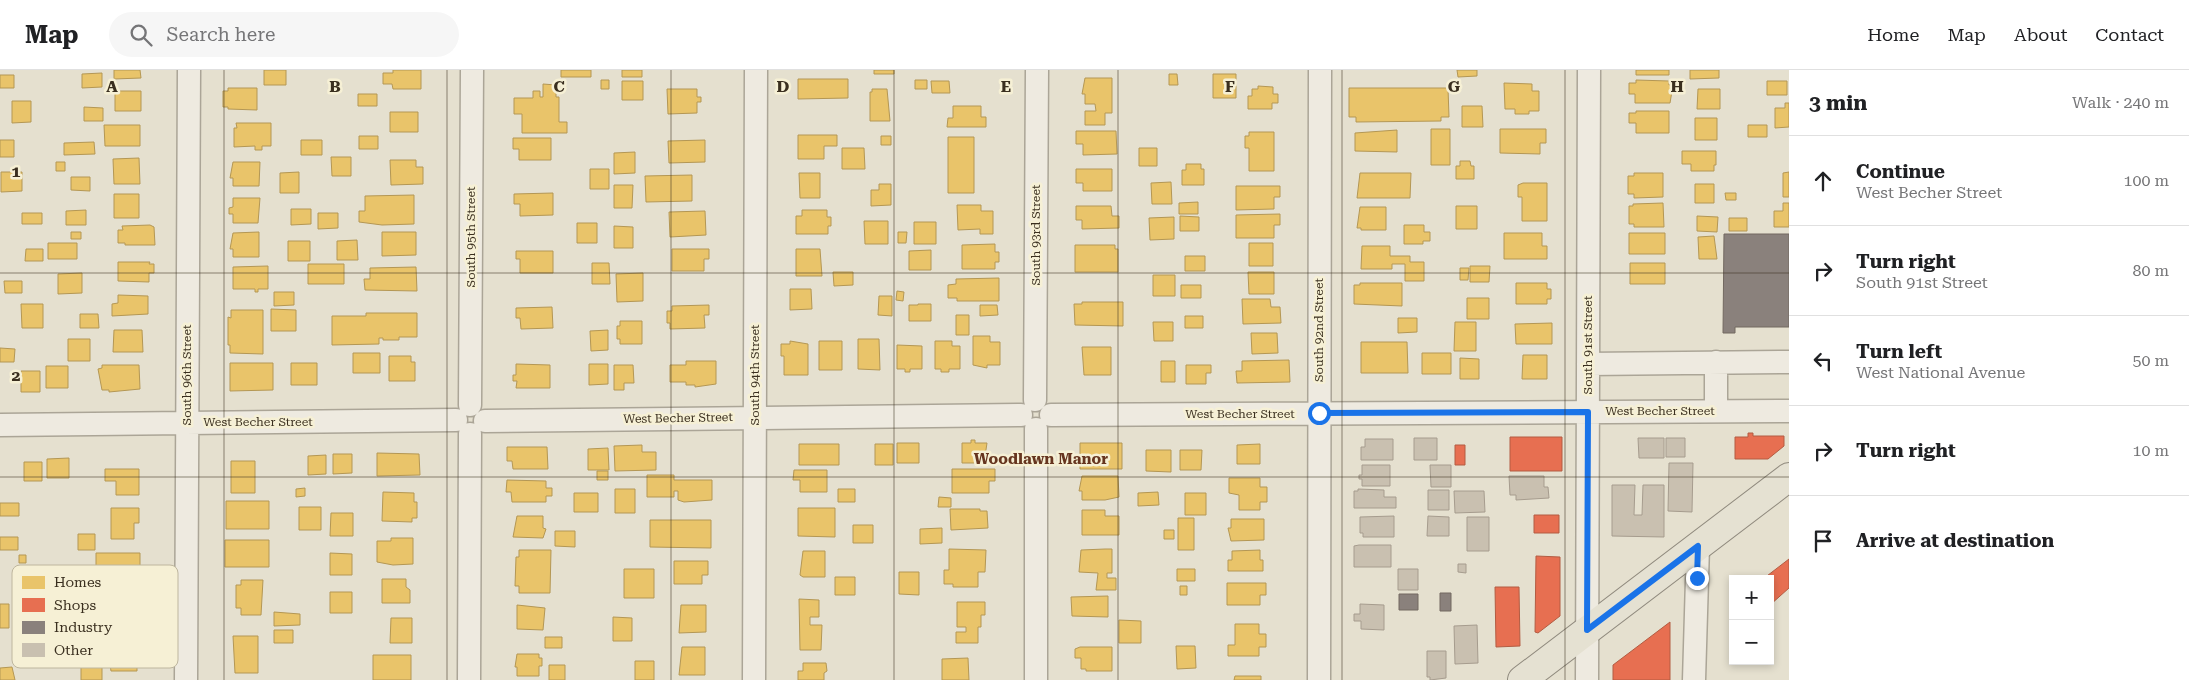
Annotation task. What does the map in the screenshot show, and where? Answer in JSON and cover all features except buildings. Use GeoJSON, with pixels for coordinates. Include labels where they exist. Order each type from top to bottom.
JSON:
{"type":"FeatureCollection","features":[{"type":"Feature","properties":{"kind":"main road"},"geometry":{"type":"LineString","coordinates":[[1523,680],[1789,477]]}},
{"type":"Feature","properties":{"kind":"street","name":"South 96th Street"},"geometry":{"type":"LineString","coordinates":[[186,680],[189,70]]}},
{"type":"Feature","properties":{"kind":"street","name":"South 95th Street"},"geometry":{"type":"LineString","coordinates":[[470,680],[472,70]]}},
{"type":"Feature","properties":{"kind":"street","name":"South 94th Street"},"geometry":{"type":"LineString","coordinates":[[754,680],[756,70]]}},
{"type":"Feature","properties":{"kind":"street","name":"South 93rd Street"},"geometry":{"type":"LineString","coordinates":[[1036,680],[1037,70]]}},
{"type":"Feature","properties":{"kind":"street","name":"South 92nd Street"},"geometry":{"type":"LineString","coordinates":[[1319,680],[1320,70]]}},
{"type":"Feature","properties":{"kind":"street","name":"South 91st Street"},"geometry":{"type":"LineString","coordinates":[[1587,680],[1589,70]]}},
{"type":"Feature","properties":{"kind":"street"},"geometry":{"type":"LineString","coordinates":[[1716,362],[1716,411]]}},
{"type":"Feature","properties":{"kind":"street"},"geometry":{"type":"LineString","coordinates":[[1588,364],[1789,362]]}},
{"type":"Feature","properties":{"kind":"street","name":"West Becher Street"},"geometry":{"type":"LineString","coordinates":[[0,425],[755,417],[1789,411]]}},
{"type":"Feature","properties":{"kind":"street"},"geometry":{"type":"LineString","coordinates":[[1694,680],[1698,546]]}},
{"type":"Feature","properties":{"kind":"district","name":"Woodlawn Manor"},"geometry":{"type":"Point","coordinates":[1041,459]}},
{"type":"Feature","properties":{"kind":"route"},"geometry":{"type":"LineString","coordinates":[[1319,413],[1588,412],[1587,630],[1698,546],[1697,578]]}}]}
